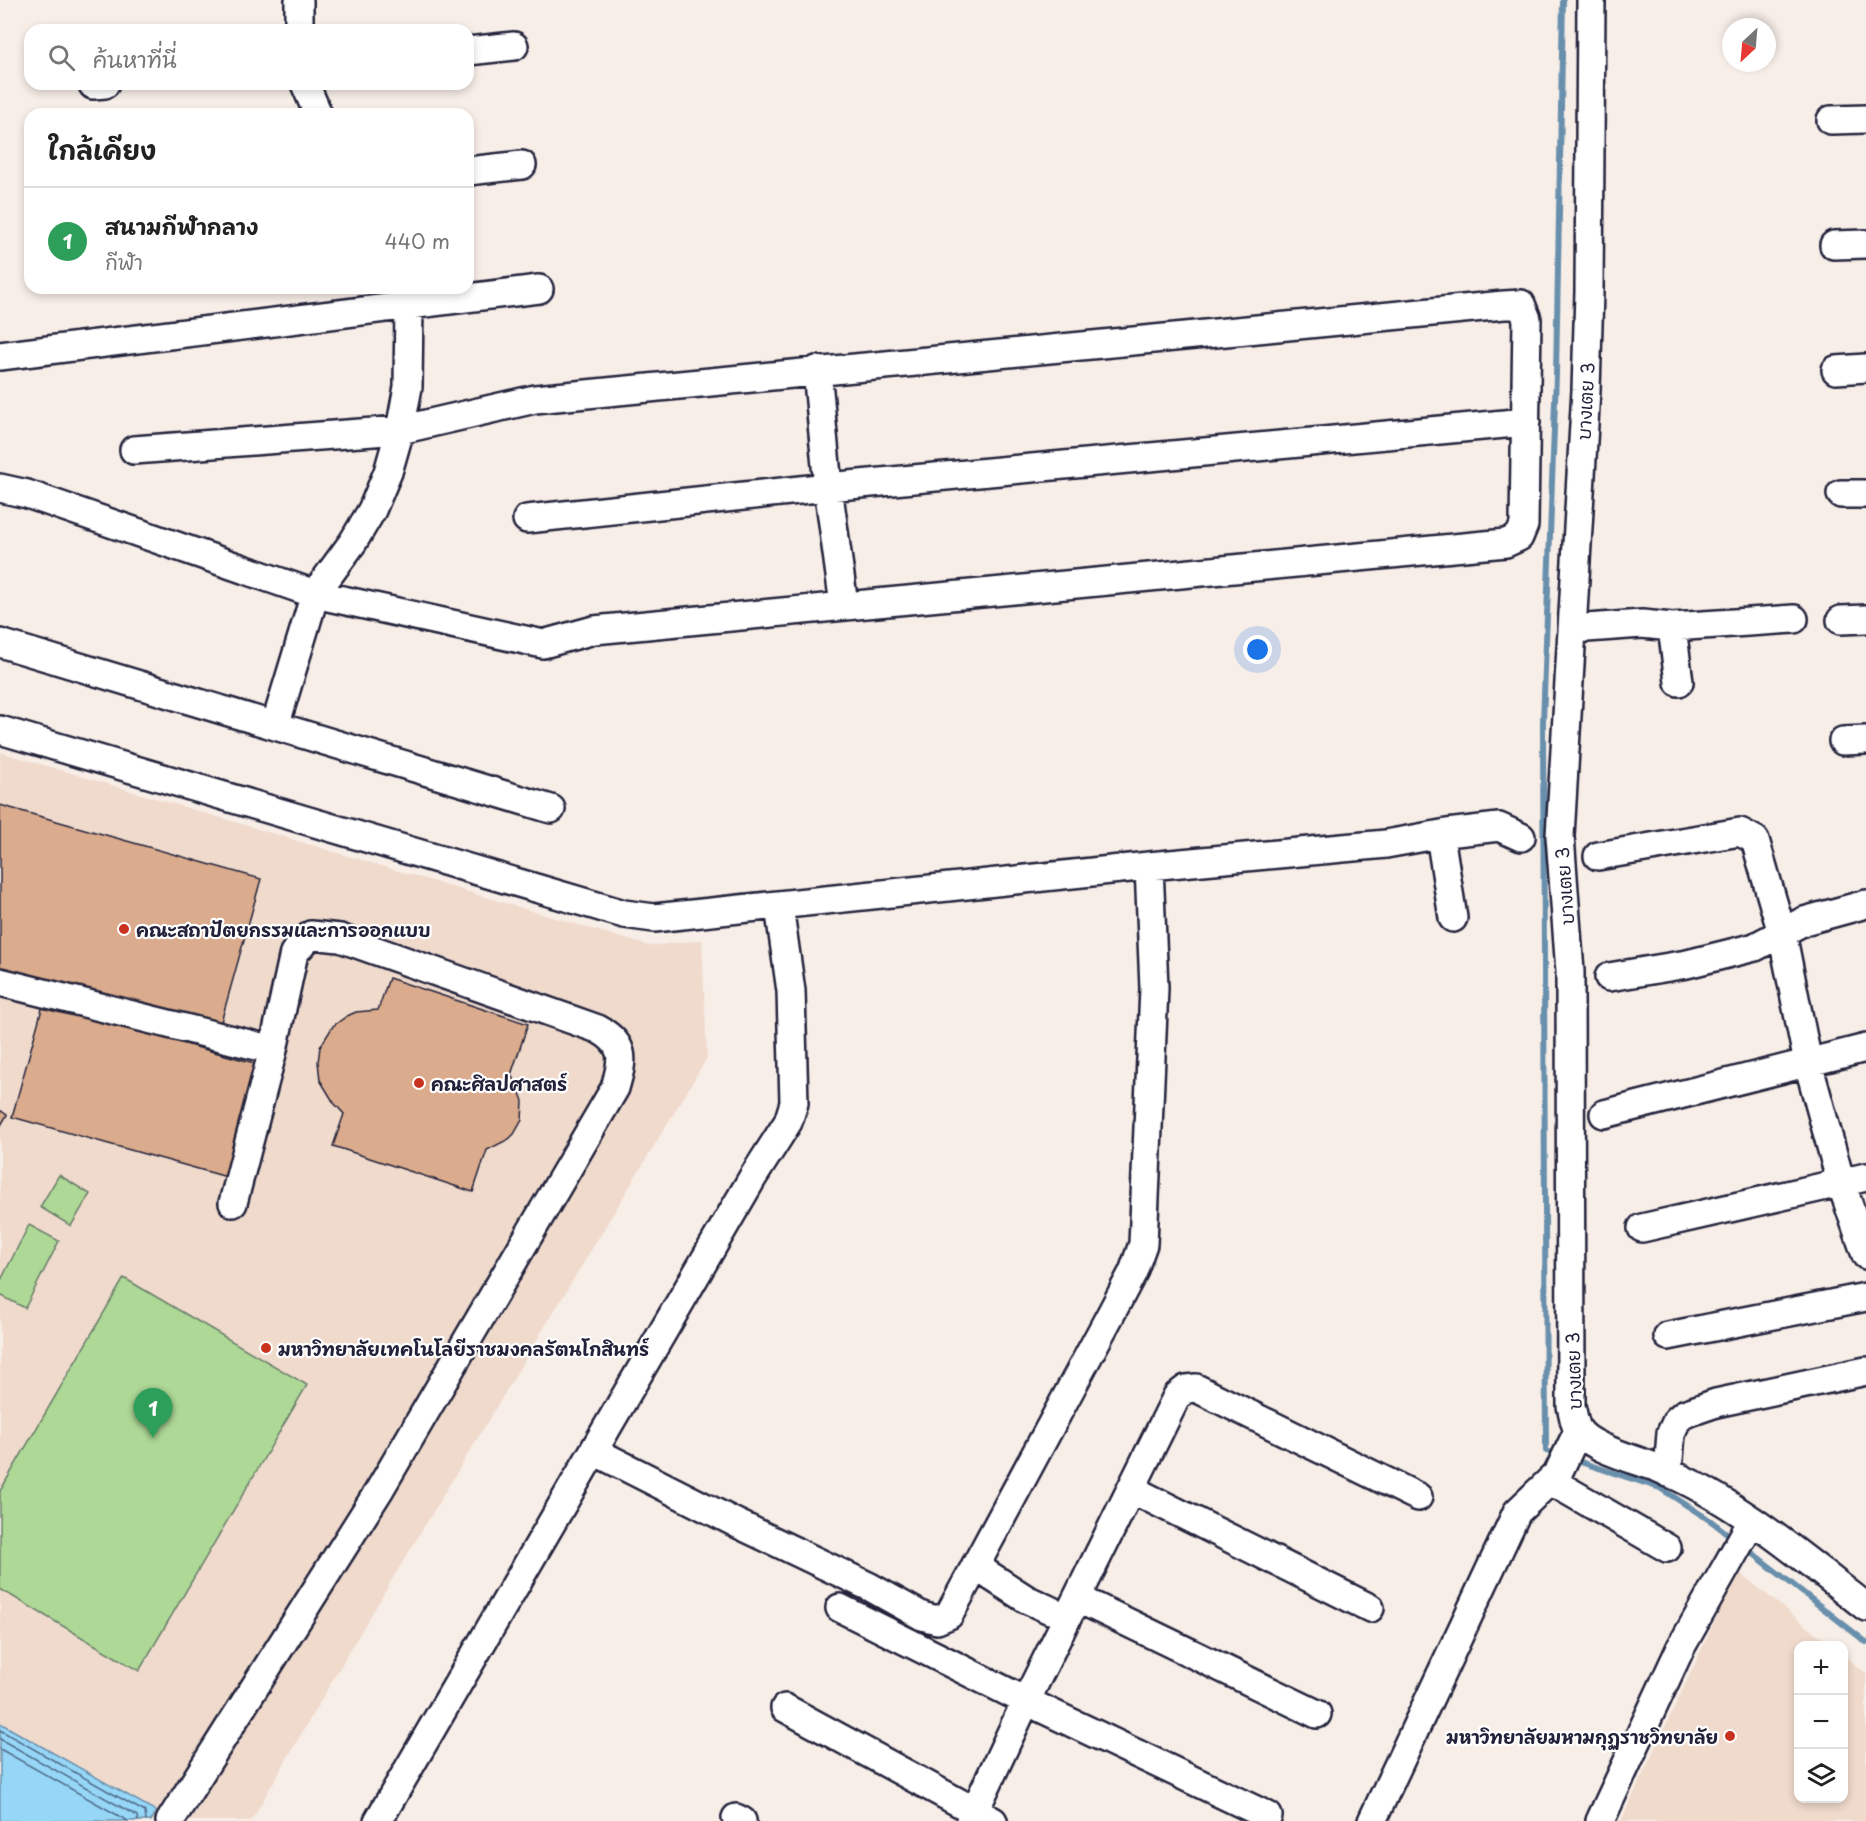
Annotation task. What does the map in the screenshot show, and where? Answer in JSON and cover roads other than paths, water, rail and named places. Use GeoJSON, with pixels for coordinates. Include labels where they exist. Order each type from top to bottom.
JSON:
{"type":"FeatureCollection","features":[{"type":"Feature","properties":{"kind":"street"},"geometry":{"type":"LineString","coordinates":[[299,0],[299,24]]}},
{"type":"Feature","properties":{"kind":"street","name":"บางเตย 3"},"geometry":{"type":"LineString","coordinates":[[1591,0],[1588,314],[1573,629],[1560,836],[1570,972],[1571,1406],[1574,1440],[1600,1447],[1668,1473],[1702,1489],[1748,1528],[1777,1538],[1866,1607]]}},
{"type":"Feature","properties":{"kind":"street"},"geometry":{"type":"LineString","coordinates":[[474,50],[514,46]]}},
{"type":"Feature","properties":{"kind":"street"},"geometry":{"type":"LineString","coordinates":[[308,90],[315,108]]}},
{"type":"Feature","properties":{"kind":"street"},"geometry":{"type":"LineString","coordinates":[[1831,120],[1866,119]]}},
{"type":"Feature","properties":{"kind":"street"},"geometry":{"type":"LineString","coordinates":[[474,170],[522,165]]}},
{"type":"Feature","properties":{"kind":"street"},"geometry":{"type":"LineString","coordinates":[[1834,244],[1866,244]]}},
{"type":"Feature","properties":{"kind":"street"},"geometry":{"type":"LineString","coordinates":[[474,292],[538,289]]}},
{"type":"Feature","properties":{"kind":"street"},"geometry":{"type":"LineString","coordinates":[[0,356],[407,296],[444,294]]}},
{"type":"Feature","properties":{"kind":"street"},"geometry":{"type":"LineString","coordinates":[[275,726],[315,594],[353,542],[372,510],[388,472],[400,430],[408,387],[407,296]]}},
{"type":"Feature","properties":{"kind":"street"},"geometry":{"type":"LineString","coordinates":[[0,488],[27,494],[315,594],[543,644],[594,630],[844,604],[1506,543],[1519,537],[1524,525],[1527,319],[1521,304],[817,370],[535,399],[400,430],[134,450]]}},
{"type":"Feature","properties":{"kind":"street"},"geometry":{"type":"LineString","coordinates":[[1836,370],[1866,368]]}},
{"type":"Feature","properties":{"kind":"street"},"geometry":{"type":"LineString","coordinates":[[817,370],[828,487],[844,604]]}},
{"type":"Feature","properties":{"kind":"street"},"geometry":{"type":"LineString","coordinates":[[527,519],[828,487],[1526,422]]}},
{"type":"Feature","properties":{"kind":"street"},"geometry":{"type":"LineString","coordinates":[[1573,629],[1642,624],[1672,627],[1794,619]]}},
{"type":"Feature","properties":{"kind":"street"},"geometry":{"type":"LineString","coordinates":[[1672,627],[1679,682]]}},
{"type":"Feature","properties":{"kind":"street"},"geometry":{"type":"LineString","coordinates":[[0,643],[550,809]]}},
{"type":"Feature","properties":{"kind":"street"},"geometry":{"type":"LineString","coordinates":[[0,730],[624,914],[654,918],[1149,866],[1386,844],[1440,834],[1500,827],[1521,837]]}},
{"type":"Feature","properties":{"kind":"street"},"geometry":{"type":"LineString","coordinates":[[1598,856],[1740,832],[1755,840],[1782,933],[1808,1063],[1854,1180],[1866,1255]]}},
{"type":"Feature","properties":{"kind":"street"},"geometry":{"type":"LineString","coordinates":[[1440,834],[1453,918]]}},
{"type":"Feature","properties":{"kind":"street"},"geometry":{"type":"LineString","coordinates":[[594,1451],[738,1524],[870,1587],[922,1616],[937,1620],[949,1615],[1118,1301],[1133,1272],[1143,1244],[1154,988],[1149,866]]}},
{"type":"Feature","properties":{"kind":"street"},"geometry":{"type":"LineString","coordinates":[[1609,977],[1687,964],[1755,947],[1804,921],[1866,904]]}},
{"type":"Feature","properties":{"kind":"street"},"geometry":{"type":"LineString","coordinates":[[378,1821],[753,1177],[788,1122],[794,1103],[791,1002],[779,906]]}},
{"type":"Feature","properties":{"kind":"street"},"geometry":{"type":"LineString","coordinates":[[170,1821],[380,1489],[615,1088],[621,1065],[619,1047],[613,1037],[598,1029],[340,938],[310,935],[294,953],[273,1050],[233,1203]]}},
{"type":"Feature","properties":{"kind":"street"},"geometry":{"type":"LineString","coordinates":[[0,982],[273,1050]]}},
{"type":"Feature","properties":{"kind":"street"},"geometry":{"type":"LineString","coordinates":[[1604,1114],[1866,1048]]}},
{"type":"Feature","properties":{"kind":"street"},"geometry":{"type":"LineString","coordinates":[[1642,1227],[1854,1180]]}},
{"type":"Feature","properties":{"kind":"street"},"geometry":{"type":"LineString","coordinates":[[1668,1336],[1866,1297]]}},
{"type":"Feature","properties":{"kind":"street"},"geometry":{"type":"LineString","coordinates":[[1668,1473],[1671,1432],[1677,1420],[1695,1408],[1866,1371]]}},
{"type":"Feature","properties":{"kind":"street"},"geometry":{"type":"LineString","coordinates":[[785,1708],[979,1818],[1026,1701],[1177,1396],[1186,1389],[1196,1388],[1418,1497]]}},
{"type":"Feature","properties":{"kind":"street"},"geometry":{"type":"LineString","coordinates":[[1372,1821],[1517,1512],[1555,1477],[1574,1440]]}},
{"type":"Feature","properties":{"kind":"street"},"geometry":{"type":"LineString","coordinates":[[1555,1477],[1667,1548]]}},
{"type":"Feature","properties":{"kind":"street"},"geometry":{"type":"LineString","coordinates":[[1131,1489],[1370,1608]]}},
{"type":"Feature","properties":{"kind":"street"},"geometry":{"type":"LineString","coordinates":[[1600,1821],[1681,1647],[1748,1528]]}},
{"type":"Feature","properties":{"kind":"street"},"geometry":{"type":"LineString","coordinates":[[975,1566],[1026,1599],[1050,1610]]}},
{"type":"Feature","properties":{"kind":"street"},"geometry":{"type":"LineString","coordinates":[[1077,1598],[1317,1714]]}},
{"type":"Feature","properties":{"kind":"street"},"geometry":{"type":"LineString","coordinates":[[840,1608],[1026,1701],[1268,1816]]}},
{"type":"Feature","properties":{"kind":"water"},"geometry":{"type":"Polygon","coordinates":[[[0,1723],[156,1811],[151,1821],[0,1821],[0,1723]]]}},
{"type":"Feature","properties":{"kind":"waterway"},"geometry":{"type":"LineString","coordinates":[[1559,1455],[1546,1451],[1543,722],[1556,375],[1563,0]]}},
{"type":"Feature","properties":{"kind":"waterway"},"geometry":{"type":"LineString","coordinates":[[1571,1459],[1660,1488],[1733,1538]]}},
{"type":"Feature","properties":{"kind":"waterway"},"geometry":{"type":"LineString","coordinates":[[1746,1548],[1866,1642]]}},
{"type":"Feature","properties":{"kind":"place","name":"คณะสถาปัตยกรรมและการออกแบบ"},"geometry":{"type":"Point","coordinates":[124,929]}},
{"type":"Feature","properties":{"kind":"place","name":"คณะศิลปศาสตร์"},"geometry":{"type":"Point","coordinates":[419,1083]}},
{"type":"Feature","properties":{"kind":"place","name":"มหาวิทยาลัยเทคโนโลยีราชมงคลรัตนโกสินทร์"},"geometry":{"type":"Point","coordinates":[266,1348]}},
{"type":"Feature","properties":{"kind":"place","name":"สนามกีฬากลาง"},"geometry":{"type":"Point","coordinates":[153,1438]}},
{"type":"Feature","properties":{"kind":"place","name":"มหาวิทยาลัยมหามกุฏราชวิทยาลัย"},"geometry":{"type":"Point","coordinates":[1730,1736]}}]}
